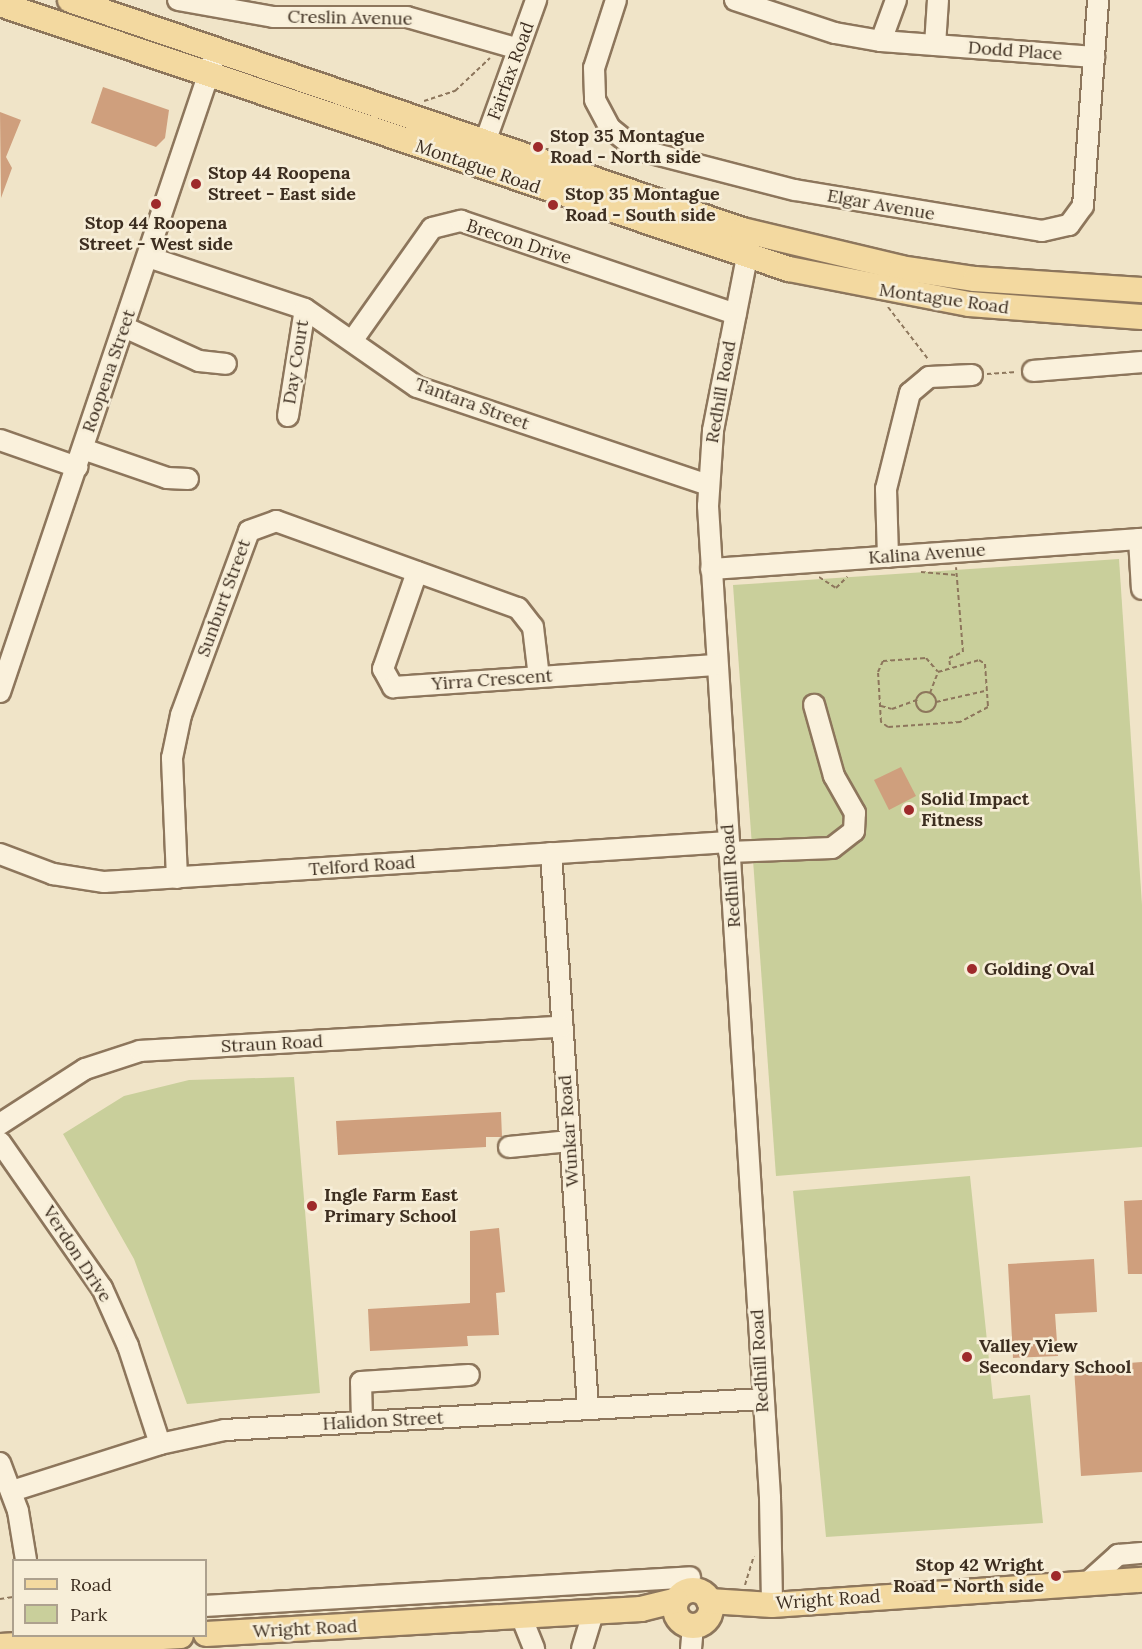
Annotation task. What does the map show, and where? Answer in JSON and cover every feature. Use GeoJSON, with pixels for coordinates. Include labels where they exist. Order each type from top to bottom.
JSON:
{"type":"FeatureCollection","features":[{"type":"Feature","properties":{"kind":"main road","name":"Montague Road"},"geometry":{"type":"LineString","coordinates":[[70,0],[753,233],[964,278],[1142,290]]}},
{"type":"Feature","properties":{"kind":"main road","name":"Montague Road"},"geometry":{"type":"LineString","coordinates":[[0,4],[747,257],[872,289],[969,304],[1142,317]]}},
{"type":"Feature","properties":{"kind":"main road"},"geometry":{"type":"LineString","coordinates":[[476,166],[485,142]]}},
{"type":"Feature","properties":{"kind":"main road"},"geometry":{"type":"LineString","coordinates":[[747,257],[753,233]]}},
{"type":"Feature","properties":{"kind":"main road","name":"Wright Road"},"geometry":{"type":"LineString","coordinates":[[206,1639],[641,1609],[692,1618],[774,1604],[1142,1580]]}},
{"type":"Feature","properties":{"kind":"main road"},"geometry":{"type":"LineString","coordinates":[[0,1646],[30,1640],[121,1637]]}},
{"type":"Feature","properties":{"kind":"street","name":"Creslin Avenue"},"geometry":{"type":"LineString","coordinates":[[178,0],[273,17],[395,8],[519,50]]}},
{"type":"Feature","properties":{"kind":"street","name":"Fairfax Road"},"geometry":{"type":"LineString","coordinates":[[485,142],[536,0]]}},
{"type":"Feature","properties":{"kind":"street","name":"Elgar Avenue"},"geometry":{"type":"LineString","coordinates":[[616,0],[594,68],[595,99],[603,119],[636,149],[795,190],[1042,231],[1069,225],[1083,206],[1098,0]]}},
{"type":"Feature","properties":{"kind":"street","name":"Dodd Place"},"geometry":{"type":"LineString","coordinates":[[735,0],[835,33],[881,41],[1094,57]]}},
{"type":"Feature","properties":{"kind":"street"},"geometry":{"type":"LineString","coordinates":[[881,41],[896,0]]}},
{"type":"Feature","properties":{"kind":"street"},"geometry":{"type":"LineString","coordinates":[[935,45],[938,0]]}},
{"type":"Feature","properties":{"kind":"street","name":"Roopena Street"},"geometry":{"type":"LineString","coordinates":[[0,692],[217,50]]}},
{"type":"Feature","properties":{"kind":"street","name":"Brecon Drive"},"geometry":{"type":"LineString","coordinates":[[352,341],[432,228],[461,221],[736,314]]}},
{"type":"Feature","properties":{"kind":"street","name":"Tantara Street"},"geometry":{"type":"LineString","coordinates":[[148,257],[305,309],[417,387],[708,486]]}},
{"type":"Feature","properties":{"kind":"street","name":"Redhill Road"},"geometry":{"type":"LineString","coordinates":[[747,257],[708,486],[716,666],[770,1498],[774,1604]]}},
{"type":"Feature","properties":{"kind":"street","name":"Day Court"},"geometry":{"type":"LineString","coordinates":[[288,416],[305,309]]}},
{"type":"Feature","properties":{"kind":"street"},"geometry":{"type":"LineString","coordinates":[[124,327],[199,361],[226,364]]}},
{"type":"Feature","properties":{"kind":"street"},"geometry":{"type":"LineString","coordinates":[[1033,371],[1142,362]]}},
{"type":"Feature","properties":{"kind":"street"},"geometry":{"type":"LineString","coordinates":[[888,557],[886,489],[910,393],[929,376],[972,375]]}},
{"type":"Feature","properties":{"kind":"street"},"geometry":{"type":"LineString","coordinates":[[0,440],[167,478],[188,479]]}},
{"type":"Feature","properties":{"kind":"street","name":"Sunburt Street"},"geometry":{"type":"LineString","coordinates":[[177,878],[172,758],[181,715],[249,531],[276,521],[518,608],[532,627],[538,677]]}},
{"type":"Feature","properties":{"kind":"street"},"geometry":{"type":"LineString","coordinates":[[1140,539],[1142,589]]}},
{"type":"Feature","properties":{"kind":"street","name":"Kalina Avenue"},"geometry":{"type":"LineString","coordinates":[[711,569],[1140,539]]}},
{"type":"Feature","properties":{"kind":"street","name":"Yirra Crescent"},"geometry":{"type":"LineString","coordinates":[[417,572],[382,669],[393,687],[716,666]]}},
{"type":"Feature","properties":{"kind":"street","name":"Telford Road"},"geometry":{"type":"LineString","coordinates":[[0,854],[53,874],[104,882],[551,854],[729,847],[832,848],[854,831],[855,813],[834,776],[814,705]]}},
{"type":"Feature","properties":{"kind":"street","name":"Wunkar Road"},"geometry":{"type":"LineString","coordinates":[[551,854],[588,1409]]}},
{"type":"Feature","properties":{"kind":"street","name":"Straun Road"},"geometry":{"type":"LineString","coordinates":[[0,1124],[85,1068],[140,1052],[562,1027]]}},
{"type":"Feature","properties":{"kind":"street","name":"Verdon Drive"},"geometry":{"type":"LineString","coordinates":[[0,1142],[102,1288],[128,1346],[160,1444]]}},
{"type":"Feature","properties":{"kind":"street"},"geometry":{"type":"LineString","coordinates":[[509,1147],[570,1142]]}},
{"type":"Feature","properties":{"kind":"street"},"geometry":{"type":"LineString","coordinates":[[362,1422],[361,1382],[469,1375]]}},
{"type":"Feature","properties":{"kind":"street","name":"Halidon Street"},"geometry":{"type":"LineString","coordinates":[[12,1491],[160,1444],[225,1430],[762,1399]]}},
{"type":"Feature","properties":{"kind":"street"},"geometry":{"type":"LineString","coordinates":[[0,1463],[12,1491],[26,1559]]}},
{"type":"Feature","properties":{"kind":"street"},"geometry":{"type":"LineString","coordinates":[[1087,1583],[1118,1555],[1142,1553]]}},
{"type":"Feature","properties":{"kind":"street","name":"Wright Road"},"geometry":{"type":"LineString","coordinates":[[207,1606],[690,1577]]}},
{"type":"Feature","properties":{"kind":"street"},"geometry":{"type":"LineString","coordinates":[[402,1594],[404,1624]]}},
{"type":"Feature","properties":{"kind":"street"},"geometry":{"type":"LineString","coordinates":[[582,1649],[593,1612]]}},
{"type":"Feature","properties":{"kind":"street"},"geometry":{"type":"LineString","coordinates":[[521,1616],[534,1649]]}},
{"type":"Feature","properties":{"kind":"path"},"geometry":{"type":"LineString","coordinates":[[417,101],[455,91],[493,56]]}},
{"type":"Feature","properties":{"kind":"path"},"geometry":{"type":"LineString","coordinates":[[884,302],[928,359]]}},
{"type":"Feature","properties":{"kind":"path"},"geometry":{"type":"LineString","coordinates":[[972,375],[1033,371]]}},
{"type":"Feature","properties":{"kind":"path"},"geometry":{"type":"LineString","coordinates":[[950,665],[949,658],[963,652],[956,563]]}},
{"type":"Feature","properties":{"kind":"path"},"geometry":{"type":"LineString","coordinates":[[926,658],[939,672],[979,660],[985,664],[988,707],[960,722],[888,727],[881,722],[883,661],[926,658]]}},
{"type":"Feature","properties":{"kind":"path"},"geometry":{"type":"LineString","coordinates":[[880,706],[892,710],[930,693],[939,672]]}},
{"type":"Feature","properties":{"kind":"path"},"geometry":{"type":"LineString","coordinates":[[917,700],[925,712],[936,702],[987,690]]}},
{"type":"Feature","properties":{"kind":"path"},"geometry":{"type":"LineString","coordinates":[[930,693],[936,702]]}},
{"type":"Feature","properties":{"kind":"path"},"geometry":{"type":"LineString","coordinates":[[743,1593],[754,1556]]}},
{"type":"Feature","properties":{"kind":"green space"},"geometry":{"type":"Polygon","coordinates":[[[1119,559],[1142,905],[1142,1147],[776,1176],[733,585],[1119,559]]]}},
{"type":"Feature","properties":{"kind":"green space"},"geometry":{"type":"Polygon","coordinates":[[[294,1077],[320,1393],[187,1404],[134,1259],[63,1134],[124,1096],[189,1080],[294,1077]]]}},
{"type":"Feature","properties":{"kind":"green space"},"geometry":{"type":"Polygon","coordinates":[[[970,1176],[993,1399],[1030,1395],[1043,1523],[826,1537],[793,1191],[970,1176]]]}},
{"type":"Feature","properties":{"kind":"building"},"geometry":{"type":"Polygon","coordinates":[[[103,87],[169,110],[165,138],[156,147],[91,123],[103,87]]]}},
{"type":"Feature","properties":{"kind":"building"},"geometry":{"type":"Polygon","coordinates":[[[0,112],[21,120],[6,157],[12,168],[1,198],[0,112]]]}},
{"type":"Feature","properties":{"kind":"building"},"geometry":{"type":"Polygon","coordinates":[[[901,767],[916,796],[889,810],[874,780],[901,767]]]}},
{"type":"Feature","properties":{"kind":"building"},"geometry":{"type":"Polygon","coordinates":[[[501,1112],[502,1137],[486,1137],[486,1147],[338,1155],[336,1121],[501,1112]]]}},
{"type":"Feature","properties":{"kind":"building"},"geometry":{"type":"Polygon","coordinates":[[[1142,1200],[1142,1274],[1128,1274],[1124,1201],[1142,1200]]]}},
{"type":"Feature","properties":{"kind":"building"},"geometry":{"type":"Polygon","coordinates":[[[499,1228],[505,1292],[496,1293],[499,1335],[467,1336],[468,1346],[370,1351],[368,1309],[470,1303],[470,1231],[499,1228]]]}},
{"type":"Feature","properties":{"kind":"building"},"geometry":{"type":"Polygon","coordinates":[[[1094,1259],[1097,1312],[1055,1314],[1058,1356],[1013,1358],[1008,1264],[1094,1259]]]}},
{"type":"Feature","properties":{"kind":"building"},"geometry":{"type":"Polygon","coordinates":[[[1142,1362],[1142,1472],[1081,1476],[1074,1367],[1142,1362]]]}},
{"type":"Feature","properties":{"kind":"place","name":"Stop 35 Montague Road - North side"},"geometry":{"type":"Point","coordinates":[538,147]}},
{"type":"Feature","properties":{"kind":"place","name":"Stop 44 Roopena Street - East side"},"geometry":{"type":"Point","coordinates":[196,184]}},
{"type":"Feature","properties":{"kind":"place","name":"Stop 44 Roopena Street - West side"},"geometry":{"type":"Point","coordinates":[156,204]}},
{"type":"Feature","properties":{"kind":"place","name":"Stop 35 Montague Road - South side"},"geometry":{"type":"Point","coordinates":[553,205]}},
{"type":"Feature","properties":{"kind":"place","name":"Solid Impact Fitness"},"geometry":{"type":"Point","coordinates":[909,810]}},
{"type":"Feature","properties":{"kind":"place","name":"Golding Oval"},"geometry":{"type":"Point","coordinates":[972,969]}},
{"type":"Feature","properties":{"kind":"place","name":"Ingle Farm East Primary School"},"geometry":{"type":"Point","coordinates":[312,1206]}},
{"type":"Feature","properties":{"kind":"place","name":"Valley View Secondary School"},"geometry":{"type":"Point","coordinates":[967,1357]}},
{"type":"Feature","properties":{"kind":"place","name":"Stop 42 Wright Road - North side"},"geometry":{"type":"Point","coordinates":[1056,1576]}}]}
